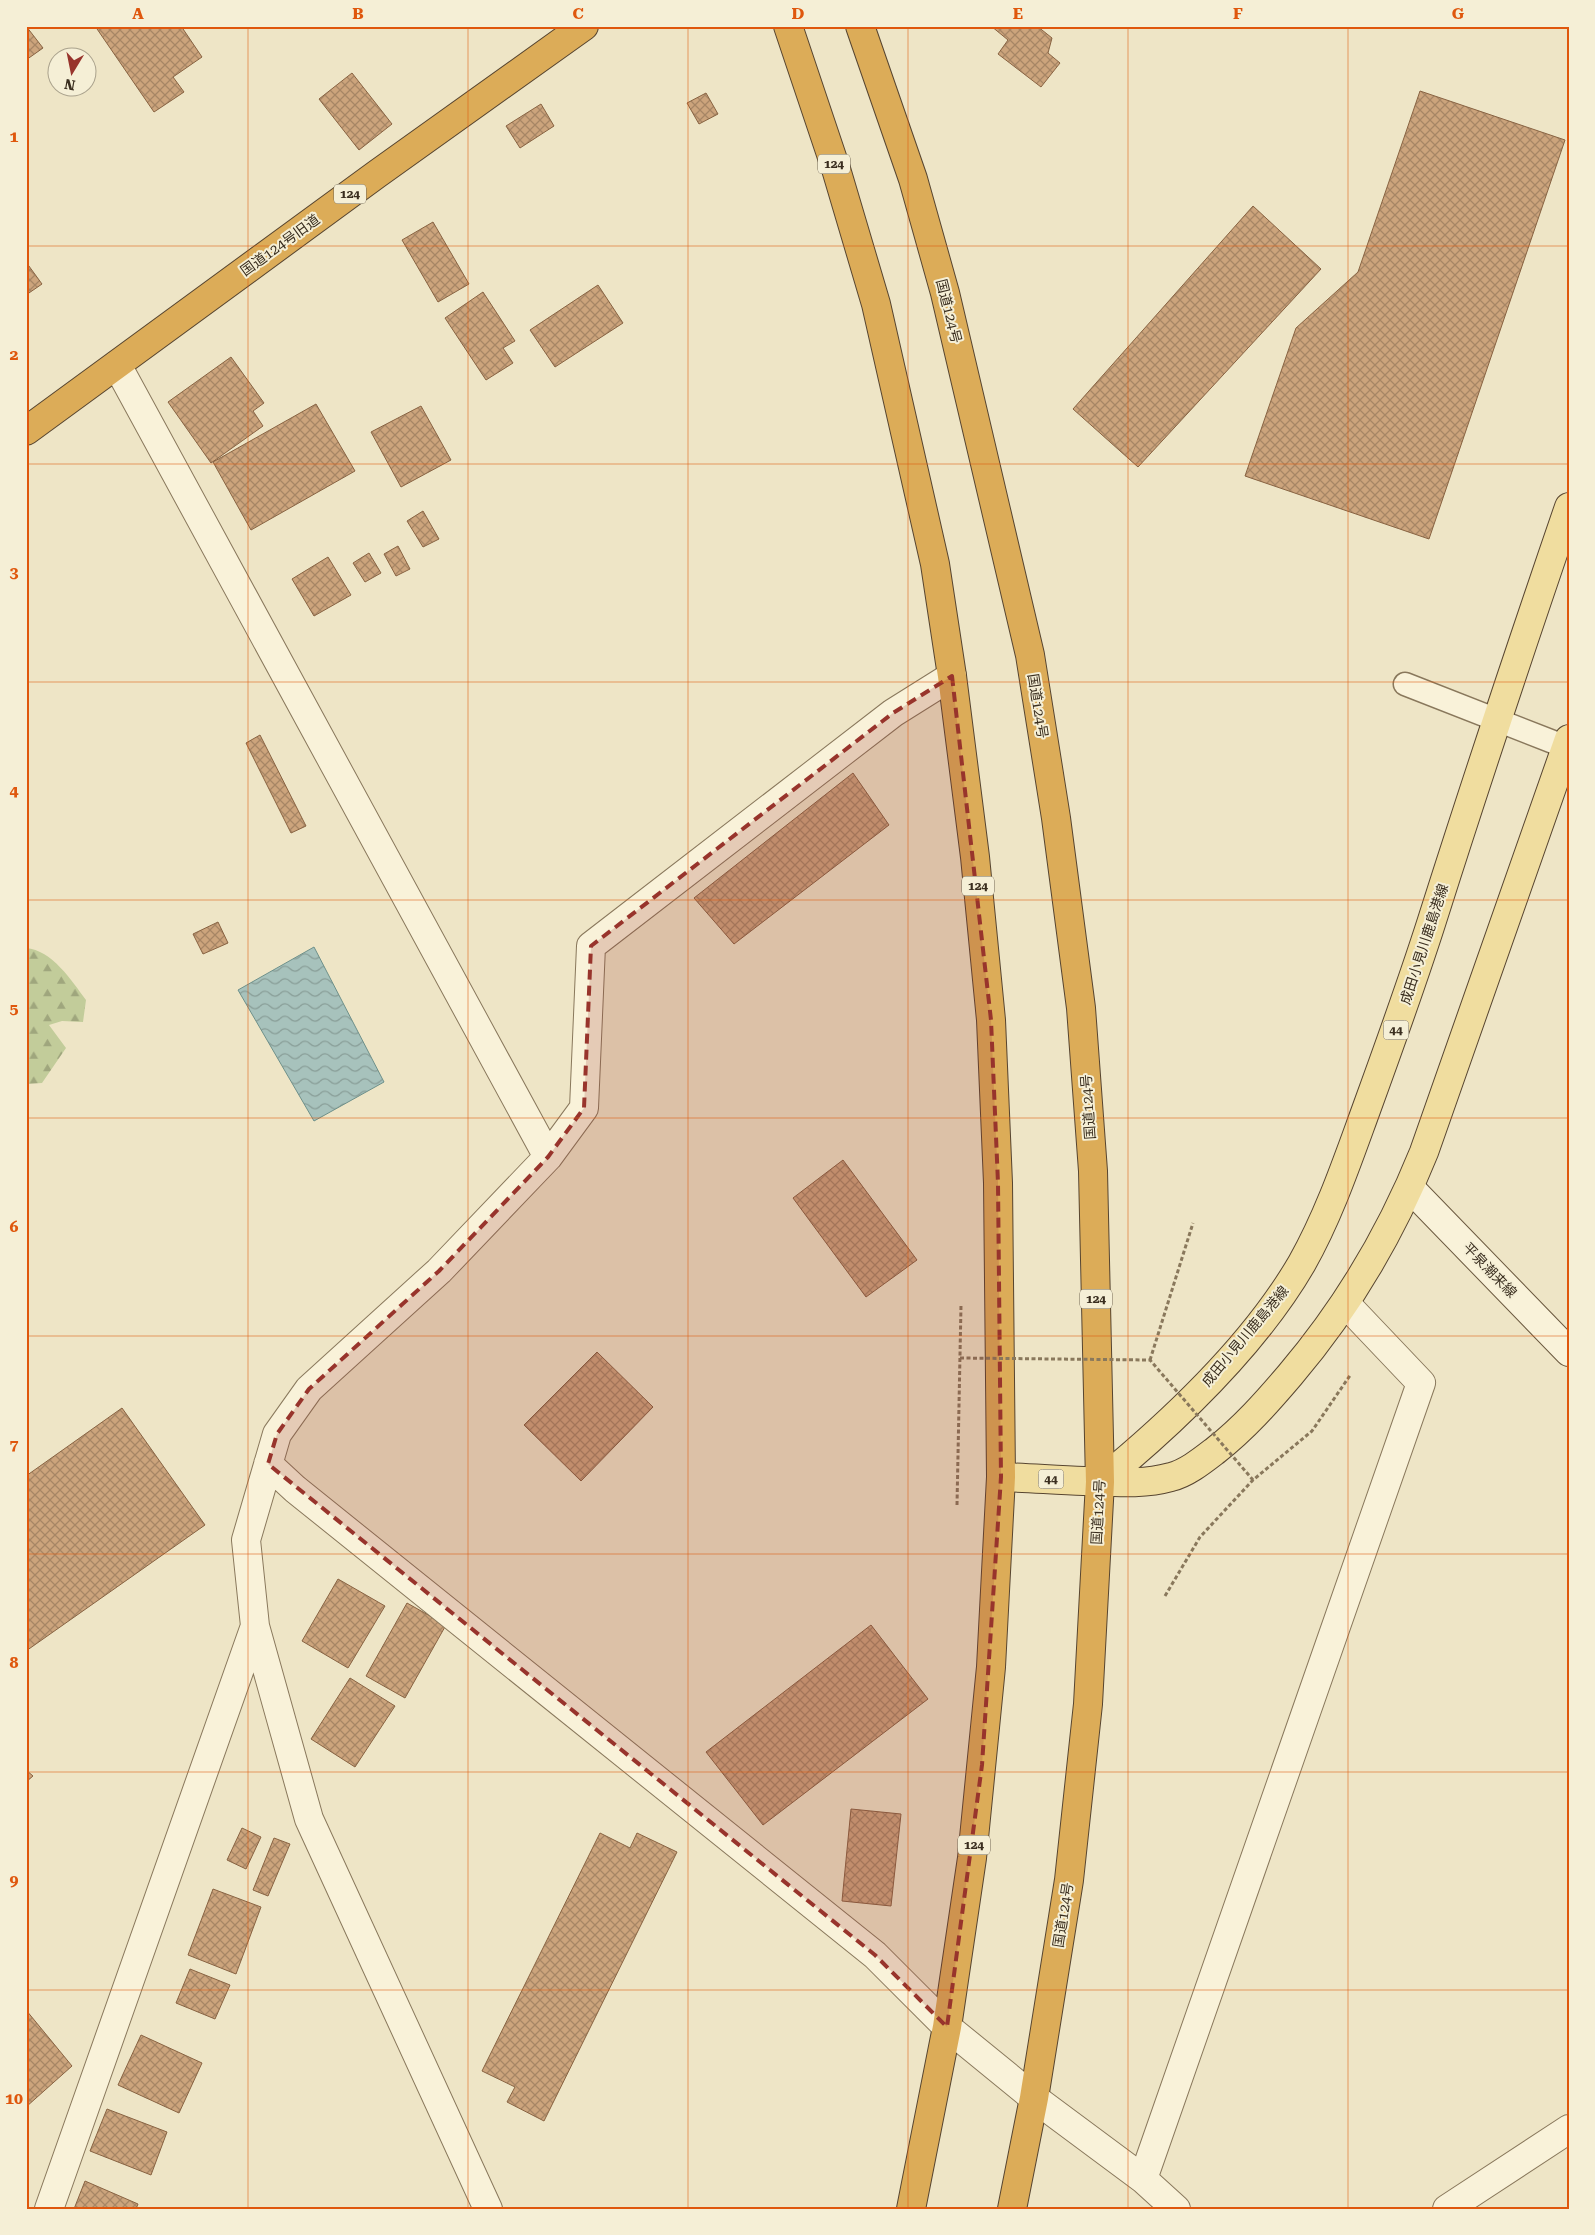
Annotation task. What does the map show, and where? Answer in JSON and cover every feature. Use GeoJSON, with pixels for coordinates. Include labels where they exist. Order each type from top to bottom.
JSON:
{"type":"FeatureCollection","features":[{"type":"Feature","properties":{"kind":"highway","name":"国道124号旧道"},"geometry":{"type":"LineString","coordinates":[[26,431],[377,174],[584,26]]}},
{"type":"Feature","properties":{"kind":"highway","name":"124"},"geometry":{"type":"LineString","coordinates":[[788,26],[836,169],[876,304],[935,564],[952,676],[975,857],[991,1020],[998,1183],[1001,1477],[991,1667],[972,1858],[947,2026],[911,2209]]}},
{"type":"Feature","properties":{"kind":"highway","name":"国道124号"},"geometry":{"type":"LineString","coordinates":[[860,26],[912,179],[945,293],[1002,532],[1033,674],[1056,818],[1081,1008],[1092,1171],[1100,1482],[1087,1714],[1069,1880],[1034,2098],[1012,2209]]}},
{"type":"Feature","properties":{"kind":"main road","name":"成田小見川鹿島港線"},"geometry":{"type":"LineString","coordinates":[[1100,1482],[1158,1434],[1236,1351],[1274,1306],[1305,1256],[1320,1227],[1353,1147],[1408,996],[1496,720],[1569,507]]}},
{"type":"Feature","properties":{"kind":"main road","name":"44"},"geometry":{"type":"LineString","coordinates":[[1001,1477],[1131,1484],[1174,1476],[1200,1462],[1233,1437],[1264,1406],[1316,1344],[1345,1303],[1388,1233],[1410,1188],[1567,743]]}},
{"type":"Feature","properties":{"kind":"street"},"geometry":{"type":"LineString","coordinates":[[117,365],[548,1157]]}},
{"type":"Feature","properties":{"kind":"street"},"geometry":{"type":"LineString","coordinates":[[488,2209],[309,1819],[256,1626],[246,1540],[277,1434],[309,1389],[439,1271],[548,1157],[584,1108],[591,946],[893,713],[952,676]]}},
{"type":"Feature","properties":{"kind":"street","name":"平泉潮来線"},"geometry":{"type":"LineString","coordinates":[[1410,1188],[1569,1352]]}},
{"type":"Feature","properties":{"kind":"street"},"geometry":{"type":"LineString","coordinates":[[1143,2179],[1421,1383],[1345,1303]]}},
{"type":"Feature","properties":{"kind":"street"},"geometry":{"type":"LineString","coordinates":[[268,1464],[295,1490],[875,1955],[947,2026],[1034,2098],[1143,2179],[1176,2209]]}},
{"type":"Feature","properties":{"kind":"street"},"geometry":{"type":"LineString","coordinates":[[49,2209],[256,1626]]}},
{"type":"Feature","properties":{"kind":"street"},"geometry":{"type":"LineString","coordinates":[[1446,2209],[1569,2129]]}},
{"type":"Feature","properties":{"kind":"lane"},"geometry":{"type":"LineString","coordinates":[[1405,684],[1496,720],[1567,743]]}},
{"type":"Feature","properties":{"kind":"path"},"geometry":{"type":"LineString","coordinates":[[1150,1360],[1193,1223]]}},
{"type":"Feature","properties":{"kind":"path"},"geometry":{"type":"LineString","coordinates":[[957,1505],[960,1358],[1150,1360],[1253,1480]]}},
{"type":"Feature","properties":{"kind":"path"},"geometry":{"type":"LineString","coordinates":[[1165,1596],[1200,1537],[1253,1480],[1312,1431],[1351,1374]]}},
{"type":"Feature","properties":{"kind":"highlighted area"},"geometry":{"type":"Polygon","coordinates":[[[952,676],[991,1020],[998,1183],[1001,1477],[982,1765],[947,2027],[875,1955],[268,1464],[277,1434],[309,1389],[439,1271],[548,1157],[584,1108],[591,946],[893,713],[952,676]]]}},
{"type":"Feature","properties":{"kind":"green space"},"geometry":{"type":"Polygon","coordinates":[[[26,948],[44,954],[53,960],[86,1000],[83,1022],[62,1021],[49,1025],[66,1048],[42,1083],[26,1084],[26,948]]]}},
{"type":"Feature","properties":{"kind":"water"},"geometry":{"type":"Polygon","coordinates":[[[314,947],[384,1082],[314,1121],[238,990],[314,947]]]}},
{"type":"Feature","properties":{"kind":"building"},"geometry":{"type":"Polygon","coordinates":[[[26,26],[43,48],[26,60],[26,26]]]}},
{"type":"Feature","properties":{"kind":"building"},"geometry":{"type":"Polygon","coordinates":[[[95,26],[181,26],[202,57],[173,77],[184,92],[154,112],[95,26]]]}},
{"type":"Feature","properties":{"kind":"building"},"geometry":{"type":"Polygon","coordinates":[[[991,26],[1037,26],[1052,38],[1048,53],[1060,63],[1041,87],[998,54],[1008,40],[991,26]]]}},
{"type":"Feature","properties":{"kind":"building"},"geometry":{"type":"Polygon","coordinates":[[[352,73],[392,124],[359,150],[319,99],[352,73]]]}},
{"type":"Feature","properties":{"kind":"building"},"geometry":{"type":"Polygon","coordinates":[[[1420,91],[1565,140],[1429,539],[1245,476],[1296,328],[1358,272],[1420,91]]]}},
{"type":"Feature","properties":{"kind":"building"},"geometry":{"type":"Polygon","coordinates":[[[706,93],[718,114],[699,124],[687,103],[706,93]]]}},
{"type":"Feature","properties":{"kind":"building"},"geometry":{"type":"Polygon","coordinates":[[[541,104],[554,126],[520,148],[506,126],[541,104]]]}},
{"type":"Feature","properties":{"kind":"building"},"geometry":{"type":"Polygon","coordinates":[[[1253,206],[1321,269],[1138,467],[1073,409],[1253,206]]]}},
{"type":"Feature","properties":{"kind":"building"},"geometry":{"type":"Polygon","coordinates":[[[433,222],[469,284],[438,302],[402,240],[433,222]]]}},
{"type":"Feature","properties":{"kind":"building"},"geometry":{"type":"Polygon","coordinates":[[[26,262],[42,284],[26,295],[26,262]]]}},
{"type":"Feature","properties":{"kind":"building"},"geometry":{"type":"Polygon","coordinates":[[[598,285],[623,323],[555,367],[530,330],[598,285]]]}},
{"type":"Feature","properties":{"kind":"building"},"geometry":{"type":"Polygon","coordinates":[[[483,292],[515,341],[503,348],[513,363],[486,380],[445,318],[483,292]]]}},
{"type":"Feature","properties":{"kind":"building"},"geometry":{"type":"Polygon","coordinates":[[[231,357],[264,403],[253,411],[263,426],[211,463],[168,402],[231,357]]]}},
{"type":"Feature","properties":{"kind":"building"},"geometry":{"type":"Polygon","coordinates":[[[316,404],[355,471],[251,530],[213,462],[316,404]]]}},
{"type":"Feature","properties":{"kind":"building"},"geometry":{"type":"Polygon","coordinates":[[[421,406],[451,460],[401,487],[371,432],[421,406]]]}},
{"type":"Feature","properties":{"kind":"building"},"geometry":{"type":"Polygon","coordinates":[[[423,511],[439,539],[423,547],[407,521],[423,511]]]}},
{"type":"Feature","properties":{"kind":"building"},"geometry":{"type":"Polygon","coordinates":[[[398,546],[410,569],[396,576],[384,554],[398,546]]]}},
{"type":"Feature","properties":{"kind":"building"},"geometry":{"type":"Polygon","coordinates":[[[369,553],[381,573],[365,582],[353,563],[369,553]]]}},
{"type":"Feature","properties":{"kind":"building"},"geometry":{"type":"Polygon","coordinates":[[[328,557],[351,595],[314,616],[292,579],[328,557]]]}},
{"type":"Feature","properties":{"kind":"building"},"geometry":{"type":"Polygon","coordinates":[[[260,735],[306,826],[291,833],[246,743],[260,735]]]}},
{"type":"Feature","properties":{"kind":"building"},"geometry":{"type":"Polygon","coordinates":[[[853,773],[889,825],[734,944],[694,898],[853,773]]]}},
{"type":"Feature","properties":{"kind":"building"},"geometry":{"type":"Polygon","coordinates":[[[218,922],[228,943],[203,954],[193,934],[218,922]]]}},
{"type":"Feature","properties":{"kind":"building"},"geometry":{"type":"Polygon","coordinates":[[[843,1160],[917,1260],[866,1297],[793,1198],[843,1160]]]}},
{"type":"Feature","properties":{"kind":"building"},"geometry":{"type":"Polygon","coordinates":[[[597,1352],[653,1407],[581,1481],[524,1425],[597,1352]]]}},
{"type":"Feature","properties":{"kind":"building"},"geometry":{"type":"Polygon","coordinates":[[[122,1408],[205,1525],[26,1651],[26,1476],[122,1408]]]}},
{"type":"Feature","properties":{"kind":"building"},"geometry":{"type":"Polygon","coordinates":[[[338,1579],[385,1606],[348,1668],[302,1641],[338,1579]]]}},
{"type":"Feature","properties":{"kind":"building"},"geometry":{"type":"Polygon","coordinates":[[[407,1603],[446,1625],[405,1698],[366,1676],[407,1603]]]}},
{"type":"Feature","properties":{"kind":"building"},"geometry":{"type":"Polygon","coordinates":[[[871,1625],[928,1699],[763,1825],[706,1752],[871,1625]]]}},
{"type":"Feature","properties":{"kind":"building"},"geometry":{"type":"Polygon","coordinates":[[[350,1678],[395,1706],[355,1767],[311,1739],[350,1678]]]}},
{"type":"Feature","properties":{"kind":"building"},"geometry":{"type":"Polygon","coordinates":[[[26,1770],[33,1776],[26,1782],[26,1770]]]}},
{"type":"Feature","properties":{"kind":"building"},"geometry":{"type":"Polygon","coordinates":[[[851,1809],[901,1814],[891,1906],[842,1901],[851,1809]]]}},
{"type":"Feature","properties":{"kind":"building"},"geometry":{"type":"Polygon","coordinates":[[[242,1828],[261,1837],[246,1869],[227,1860],[242,1828]]]}},
{"type":"Feature","properties":{"kind":"building"},"geometry":{"type":"Polygon","coordinates":[[[600,1833],[630,1848],[637,1833],[677,1852],[544,2121],[507,2102],[515,2087],[482,2071],[600,1833]]]}},
{"type":"Feature","properties":{"kind":"building"},"geometry":{"type":"Polygon","coordinates":[[[274,1838],[290,1844],[268,1896],[253,1890],[274,1838]]]}},
{"type":"Feature","properties":{"kind":"building"},"geometry":{"type":"Polygon","coordinates":[[[213,1889],[261,1907],[236,1974],[188,1955],[213,1889]]]}},
{"type":"Feature","properties":{"kind":"building"},"geometry":{"type":"Polygon","coordinates":[[[190,1969],[230,1985],[215,2019],[176,2003],[190,1969]]]}},
{"type":"Feature","properties":{"kind":"building"},"geometry":{"type":"Polygon","coordinates":[[[26,2010],[72,2066],[26,2107],[26,2010]]]}},
{"type":"Feature","properties":{"kind":"building"},"geometry":{"type":"Polygon","coordinates":[[[141,2035],[202,2063],[179,2113],[118,2085],[141,2035]]]}},
{"type":"Feature","properties":{"kind":"building"},"geometry":{"type":"Polygon","coordinates":[[[107,2109],[167,2132],[151,2175],[90,2151],[107,2109]]]}},
{"type":"Feature","properties":{"kind":"building"},"geometry":{"type":"Polygon","coordinates":[[[85,2181],[138,2204],[136,2209],[74,2209],[85,2181]]]}}]}
